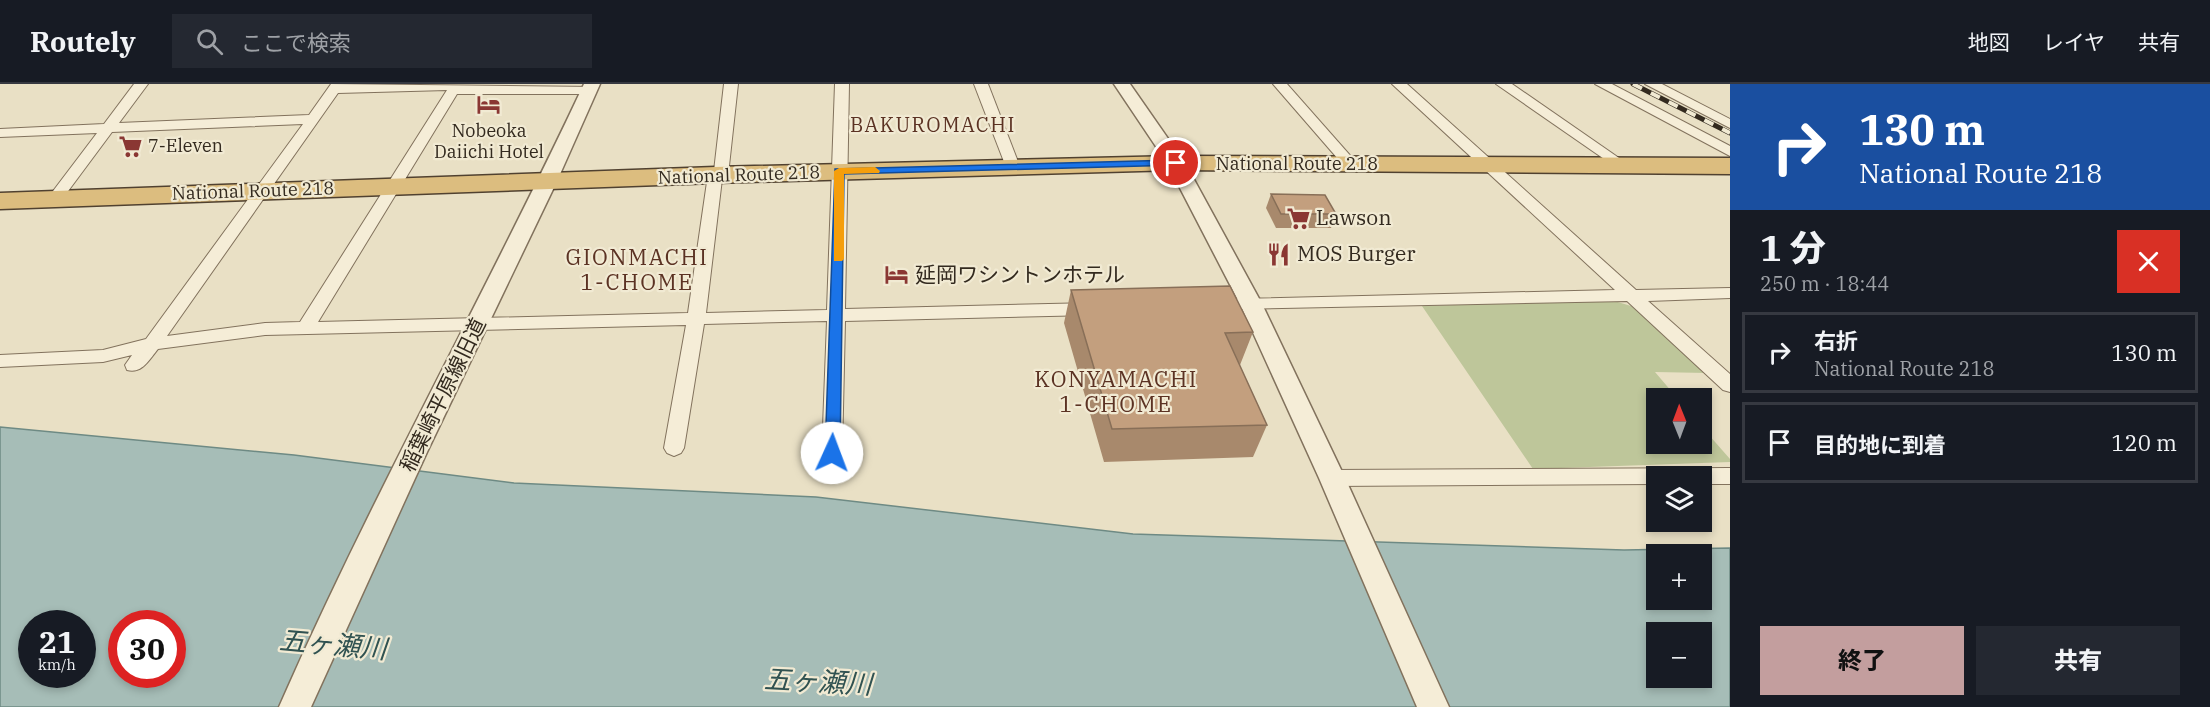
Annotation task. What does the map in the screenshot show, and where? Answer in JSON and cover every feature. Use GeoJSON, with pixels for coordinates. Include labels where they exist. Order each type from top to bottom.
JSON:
{"type":"FeatureCollection","features":[{"type":"Feature","properties":{"kind":"highway","name":"National Route 218"},"geometry":{"type":"LineString","coordinates":[[0,201],[839,171],[1176,163],[1730,166]]}},
{"type":"Feature","properties":{"kind":"street"},"geometry":{"type":"LineString","coordinates":[[55,199],[141,84]]}},
{"type":"Feature","properties":{"kind":"street"},"geometry":{"type":"LineString","coordinates":[[674,448],[696,320],[730,84]]}},
{"type":"Feature","properties":{"kind":"street"},"geometry":{"type":"LineString","coordinates":[[832,453],[842,84]]}},
{"type":"Feature","properties":{"kind":"street"},"geometry":{"type":"LineString","coordinates":[[981,84],[1013,167]]}},
{"type":"Feature","properties":{"kind":"street"},"geometry":{"type":"LineString","coordinates":[[1122,84],[1176,163],[1251,304],[1335,484],[1433,707]]}},
{"type":"Feature","properties":{"kind":"street"},"geometry":{"type":"LineString","coordinates":[[1280,84],[1350,164]]}},
{"type":"Feature","properties":{"kind":"street"},"geometry":{"type":"LineString","coordinates":[[1399,84],[1730,385]]}},
{"type":"Feature","properties":{"kind":"street"},"geometry":{"type":"LineString","coordinates":[[1503,84],[1625,167]]}},
{"type":"Feature","properties":{"kind":"street"},"geometry":{"type":"LineString","coordinates":[[1602,84],[1730,152]]}},
{"type":"Feature","properties":{"kind":"street"},"geometry":{"type":"LineString","coordinates":[[1652,84],[1730,124]]}},
{"type":"Feature","properties":{"kind":"street"},"geometry":{"type":"LineString","coordinates":[[134,365],[152,344],[337,86],[591,87]]}},
{"type":"Feature","properties":{"kind":"street"},"geometry":{"type":"LineString","coordinates":[[306,329],[456,87]]}},
{"type":"Feature","properties":{"kind":"street","name":"稲葉崎平原線旧道"},"geometry":{"type":"LineString","coordinates":[[295,707],[414,452],[548,181],[591,87]]}},
{"type":"Feature","properties":{"kind":"street"},"geometry":{"type":"LineString","coordinates":[[0,133],[313,119]]}},
{"type":"Feature","properties":{"kind":"street"},"geometry":{"type":"LineString","coordinates":[[1215,305],[1730,293]]}},
{"type":"Feature","properties":{"kind":"street"},"geometry":{"type":"LineString","coordinates":[[0,361],[103,356],[152,344],[265,329],[1109,308]]}},
{"type":"Feature","properties":{"kind":"street"},"geometry":{"type":"LineString","coordinates":[[1335,484],[1730,476]]}},
{"type":"Feature","properties":{"kind":"green space"},"geometry":{"type":"Polygon","coordinates":[[[1611,300],[1641,309],[1707,373],[1655,372],[1669,388],[1646,388],[1646,454],[1712,454],[1712,439],[1730,459],[1730,462],[1533,469],[1422,306],[1611,300]]]}},
{"type":"Feature","properties":{"kind":"water","name":"五ヶ瀬川"},"geometry":{"type":"Polygon","coordinates":[[[0,427],[294,455],[514,483],[816,497],[1133,534],[1646,550],[1646,610],[1712,610],[1712,548],[1730,548],[1730,707],[0,707],[0,427]]]}},
{"type":"Feature","properties":{"kind":"building"},"geometry":{"type":"Polygon","coordinates":[[[1271,194],[1325,195],[1336,214],[1281,214],[1271,194]]]}},
{"type":"Feature","properties":{"kind":"building"},"geometry":{"type":"Polygon","coordinates":[[[1230,286],[1253,332],[1225,333],[1267,425],[1112,429],[1071,290],[1230,286]]]}},
{"type":"Feature","properties":{"kind":"railway"},"geometry":{"type":"LineString","coordinates":[[1633,84],[1730,133]]}},
{"type":"Feature","properties":{"kind":"slow traffic"},"geometry":{"type":"LineString","coordinates":[[838,259],[839,171],[875,171]]}},
{"type":"Feature","properties":{"kind":"place","name":"Nobeoka Daiichi Hotel"},"geometry":{"type":"Point","coordinates":[489,105]}},
{"type":"Feature","properties":{"kind":"place","name":"7-Eleven"},"geometry":{"type":"Point","coordinates":[130,146]}},
{"type":"Feature","properties":{"kind":"place","name":"Lawson"},"geometry":{"type":"Point","coordinates":[1298,218]}},
{"type":"Feature","properties":{"kind":"place","name":"MOS Burger"},"geometry":{"type":"Point","coordinates":[1279,254]}},
{"type":"Feature","properties":{"kind":"place","name":"延岡ワシントンホテル"},"geometry":{"type":"Point","coordinates":[897,275]}},
{"type":"Feature","properties":{"kind":"district","name":"BAKUROMACHI"},"geometry":{"type":"Point","coordinates":[933,125]}},
{"type":"Feature","properties":{"kind":"district","name":"GIONMACHI 1-CHOME"},"geometry":{"type":"Point","coordinates":[637,270]}},
{"type":"Feature","properties":{"kind":"district","name":"KONYAMACHI 1-CHOME"},"geometry":{"type":"Point","coordinates":[1116,392]}},
{"type":"Feature","properties":{"kind":"route"},"geometry":{"type":"LineString","coordinates":[[832,453],[839,171],[1176,163]]}}]}
